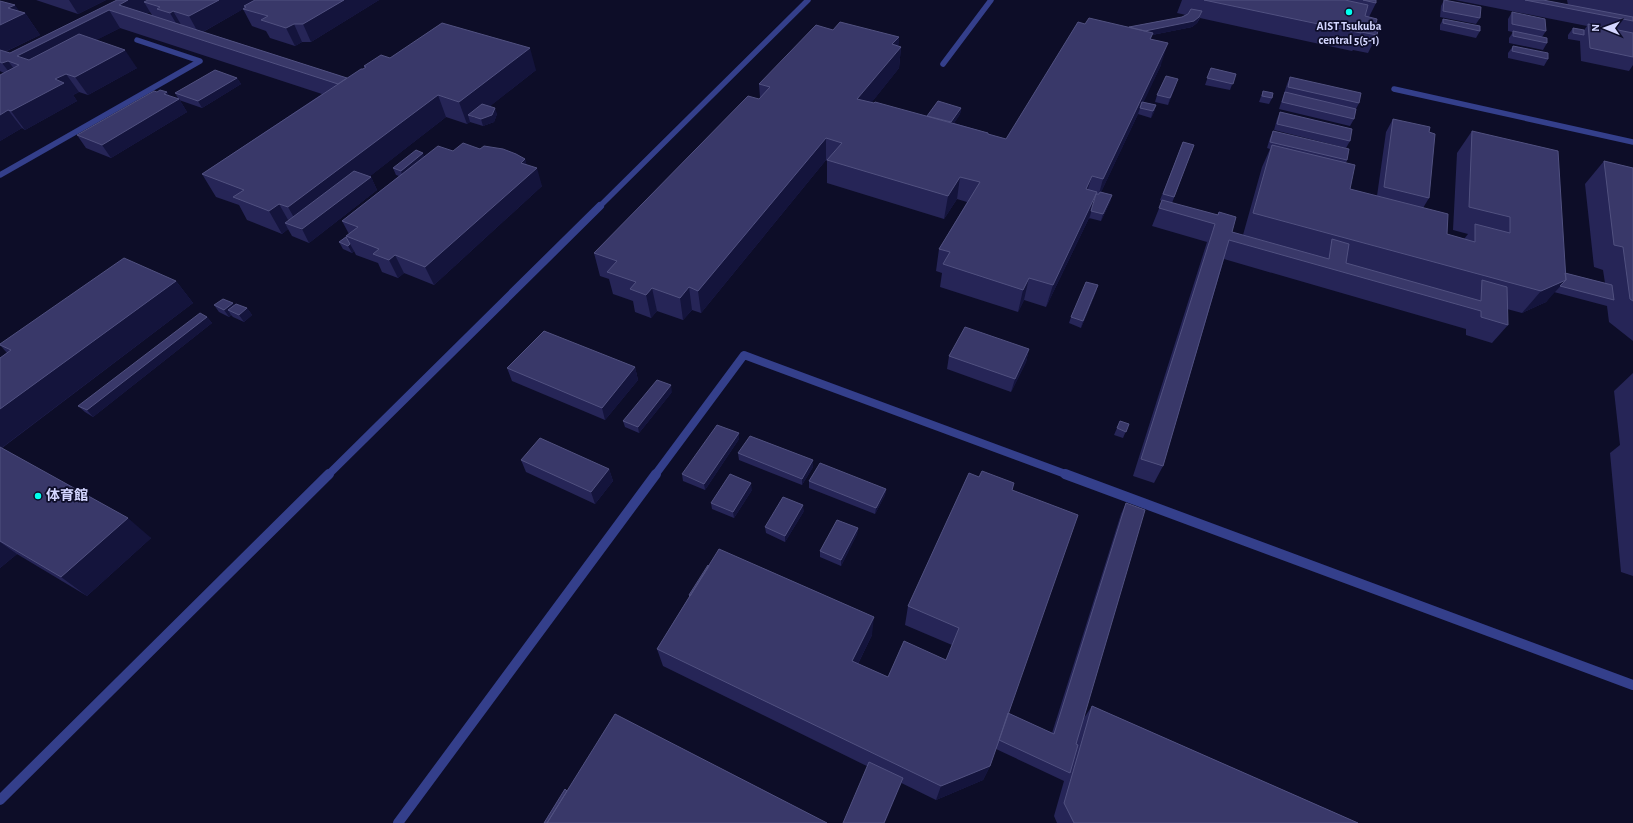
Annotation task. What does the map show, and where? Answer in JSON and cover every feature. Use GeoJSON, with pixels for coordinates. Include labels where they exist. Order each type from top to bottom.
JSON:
{"type":"FeatureCollection","features":[{"type":"Feature","properties":{"kind":"lane"},"geometry":{"type":"LineString","coordinates":[[0,800],[808,0]]}},
{"type":"Feature","properties":{"kind":"lane"},"geometry":{"type":"LineString","coordinates":[[943,64],[991,0]]}},
{"type":"Feature","properties":{"kind":"lane"},"geometry":{"type":"LineString","coordinates":[[0,175],[200,61],[137,40]]}},
{"type":"Feature","properties":{"kind":"lane"},"geometry":{"type":"LineString","coordinates":[[1394,89],[1633,142]]}},
{"type":"Feature","properties":{"kind":"lane"},"geometry":{"type":"LineString","coordinates":[[398,823],[744,355],[1633,685]]}},
{"type":"Feature","properties":{"kind":"building"},"geometry":{"type":"Polygon","coordinates":[[[117,0],[128,0],[119,5],[347,78],[338,84],[109,10],[17,56],[29,60],[79,34],[125,50],[75,77],[66,74],[55,79],[64,83],[11,111],[8,110],[0,115],[0,75],[19,65],[8,61],[2,63],[0,62],[0,50],[10,53],[117,0]]]}},
{"type":"Feature","properties":{"kind":"building"},"geometry":{"type":"Polygon","coordinates":[[[148,0],[219,0],[189,16],[173,11],[170,13],[157,9],[160,7],[144,2],[148,0]]]}},
{"type":"Feature","properties":{"kind":"building"},"geometry":{"type":"Polygon","coordinates":[[[255,0],[344,0],[303,24],[294,24],[286,28],[261,20],[268,16],[243,9],[246,7],[244,6],[255,0]]]}},
{"type":"Feature","properties":{"kind":"building"},"geometry":{"type":"Polygon","coordinates":[[[1204,0],[1345,0],[1368,5],[1365,16],[1377,19],[1376,24],[1379,25],[1377,35],[1361,33],[1204,0]]]}},
{"type":"Feature","properties":{"kind":"building"},"geometry":{"type":"Polygon","coordinates":[[[1363,0],[1376,0],[1376,3],[1363,0]]]}},
{"type":"Feature","properties":{"kind":"building"},"geometry":{"type":"Polygon","coordinates":[[[1444,0],[1481,7],[1480,18],[1443,11],[1444,0]]]}},
{"type":"Feature","properties":{"kind":"building"},"geometry":{"type":"Polygon","coordinates":[[[1525,0],[1543,0],[1633,17],[1633,21],[1525,0]]]}},
{"type":"Feature","properties":{"kind":"building"},"geometry":{"type":"Polygon","coordinates":[[[0,1],[15,5],[8,8],[25,13],[0,25],[0,1]]]}},
{"type":"Feature","properties":{"kind":"building"},"geometry":{"type":"Polygon","coordinates":[[[1191,9],[1202,11],[1199,17],[1194,21],[1145,31],[1129,27],[1182,17],[1188,14],[1191,9]]]}},
{"type":"Feature","properties":{"kind":"building"},"geometry":{"type":"Polygon","coordinates":[[[1512,12],[1545,19],[1546,31],[1512,24],[1512,12]]]}},
{"type":"Feature","properties":{"kind":"building"},"geometry":{"type":"Polygon","coordinates":[[[1089,18],[1153,33],[1150,39],[1168,43],[1103,179],[1092,176],[1086,189],[1097,192],[1053,285],[1029,278],[1023,290],[943,264],[950,252],[939,249],[980,182],[960,177],[948,196],[827,160],[842,143],[826,138],[698,291],[689,287],[680,298],[652,288],[646,295],[630,289],[636,282],[607,272],[617,261],[594,253],[748,96],[759,99],[770,87],[759,84],[816,25],[833,30],[840,22],[899,37],[892,44],[901,47],[857,99],[875,102],[1006,139],[1078,22],[1085,24],[1089,18]]]}},
{"type":"Feature","properties":{"kind":"building"},"geometry":{"type":"Polygon","coordinates":[[[1443,19],[1480,26],[1480,31],[1443,23],[1443,19]]]}},
{"type":"Feature","properties":{"kind":"building"},"geometry":{"type":"Polygon","coordinates":[[[442,23],[530,48],[459,102],[438,95],[288,207],[279,204],[269,211],[233,197],[244,190],[202,174],[363,69],[366,67],[364,66],[381,55],[390,58],[442,23]]]}},
{"type":"Feature","properties":{"kind":"building"},"geometry":{"type":"Polygon","coordinates":[[[1588,24],[1633,33],[1633,57],[1590,48],[1588,24]]]}},
{"type":"Feature","properties":{"kind":"building"},"geometry":{"type":"Polygon","coordinates":[[[1573,28],[1584,30],[1584,35],[1573,33],[1573,28]]]}},
{"type":"Feature","properties":{"kind":"building"},"geometry":{"type":"Polygon","coordinates":[[[1513,31],[1547,38],[1547,43],[1513,36],[1513,31]]]}},
{"type":"Feature","properties":{"kind":"building"},"geometry":{"type":"Polygon","coordinates":[[[1513,46],[1548,53],[1548,59],[1512,51],[1513,46]]]}},
{"type":"Feature","properties":{"kind":"building"},"geometry":{"type":"Polygon","coordinates":[[[1211,68],[1236,74],[1233,84],[1207,78],[1211,68]]]}},
{"type":"Feature","properties":{"kind":"building"},"geometry":{"type":"Polygon","coordinates":[[[215,70],[237,78],[198,101],[175,93],[215,70]]]}},
{"type":"Feature","properties":{"kind":"building"},"geometry":{"type":"Polygon","coordinates":[[[1166,76],[1178,79],[1170,98],[1157,95],[1166,76]]]}},
{"type":"Feature","properties":{"kind":"building"},"geometry":{"type":"Polygon","coordinates":[[[1290,77],[1361,93],[1359,103],[1288,87],[1290,77]]]}},
{"type":"Feature","properties":{"kind":"building"},"geometry":{"type":"Polygon","coordinates":[[[160,90],[167,92],[164,94],[179,99],[102,145],[77,135],[154,91],[157,92],[160,90]]]}},
{"type":"Feature","properties":{"kind":"building"},"geometry":{"type":"Polygon","coordinates":[[[1263,91],[1273,93],[1272,98],[1262,96],[1263,91]]]}},
{"type":"Feature","properties":{"kind":"building"},"geometry":{"type":"Polygon","coordinates":[[[1285,92],[1356,109],[1354,119],[1282,102],[1285,92]]]}},
{"type":"Feature","properties":{"kind":"building"},"geometry":{"type":"Polygon","coordinates":[[[938,101],[961,108],[951,122],[927,116],[938,101]]]}},
{"type":"Feature","properties":{"kind":"building"},"geometry":{"type":"Polygon","coordinates":[[[1142,102],[1156,105],[1153,111],[1140,108],[1142,102]]]}},
{"type":"Feature","properties":{"kind":"building"},"geometry":{"type":"Polygon","coordinates":[[[482,104],[495,108],[492,115],[481,119],[468,115],[482,104]]]}},
{"type":"Feature","properties":{"kind":"building"},"geometry":{"type":"Polygon","coordinates":[[[1280,112],[1352,129],[1350,141],[1277,124],[1280,112]]]}},
{"type":"Feature","properties":{"kind":"building"},"geometry":{"type":"Polygon","coordinates":[[[1393,119],[1430,127],[1429,132],[1435,134],[1429,198],[1384,187],[1393,119]]]}},
{"type":"Feature","properties":{"kind":"building"},"geometry":{"type":"Polygon","coordinates":[[[1273,131],[1349,149],[1347,160],[1270,142],[1273,131]]]}},
{"type":"Feature","properties":{"kind":"building"},"geometry":{"type":"Polygon","coordinates":[[[1472,131],[1558,151],[1566,280],[1541,291],[1253,213],[1272,145],[1355,165],[1350,189],[1448,214],[1447,234],[1475,242],[1475,224],[1510,233],[1510,217],[1469,207],[1472,131]]]}},
{"type":"Feature","properties":{"kind":"building"},"geometry":{"type":"Polygon","coordinates":[[[1183,142],[1194,145],[1174,197],[1163,194],[1183,142]]]}},
{"type":"Feature","properties":{"kind":"building"},"geometry":{"type":"Polygon","coordinates":[[[463,143],[480,149],[484,146],[503,149],[525,159],[521,163],[537,168],[425,267],[395,255],[389,260],[373,254],[379,249],[346,236],[358,227],[342,221],[438,146],[453,151],[463,143]]]}},
{"type":"Feature","properties":{"kind":"building"},"geometry":{"type":"Polygon","coordinates":[[[416,150],[423,153],[401,171],[393,168],[416,150]]]}},
{"type":"Feature","properties":{"kind":"building"},"geometry":{"type":"Polygon","coordinates":[[[1604,161],[1633,168],[1633,301],[1630,299],[1623,247],[1614,245],[1604,161]]]}},
{"type":"Feature","properties":{"kind":"building"},"geometry":{"type":"Polygon","coordinates":[[[354,171],[371,177],[302,229],[285,223],[354,171]]]}},
{"type":"Feature","properties":{"kind":"building"},"geometry":{"type":"Polygon","coordinates":[[[1100,192],[1112,195],[1103,214],[1091,211],[1096,194],[1099,194],[1100,192]]]}},
{"type":"Feature","properties":{"kind":"building"},"geometry":{"type":"Polygon","coordinates":[[[1162,200],[1218,215],[1219,212],[1236,217],[1232,232],[1329,259],[1332,239],[1349,244],[1346,263],[1481,301],[1482,280],[1507,287],[1508,325],[1481,317],[1481,311],[1229,240],[1163,466],[1141,459],[1215,224],[1159,208],[1162,200]]]}},
{"type":"Feature","properties":{"kind":"building"},"geometry":{"type":"Polygon","coordinates":[[[346,237],[350,244],[348,246],[339,242],[346,237]]]}},
{"type":"Feature","properties":{"kind":"building"},"geometry":{"type":"Polygon","coordinates":[[[124,258],[176,281],[0,409],[0,358],[11,350],[0,344],[124,258]]]}},
{"type":"Feature","properties":{"kind":"building"},"geometry":{"type":"Polygon","coordinates":[[[1565,273],[1612,285],[1614,300],[1560,286],[1566,280],[1565,273]]]}},
{"type":"Feature","properties":{"kind":"building"},"geometry":{"type":"Polygon","coordinates":[[[1086,282],[1098,285],[1083,321],[1071,317],[1086,282]]]}},
{"type":"Feature","properties":{"kind":"building"},"geometry":{"type":"Polygon","coordinates":[[[223,299],[233,303],[224,310],[214,305],[223,299]]]}},
{"type":"Feature","properties":{"kind":"building"},"geometry":{"type":"Polygon","coordinates":[[[236,304],[247,308],[239,315],[228,310],[236,304]]]}},
{"type":"Feature","properties":{"kind":"building"},"geometry":{"type":"Polygon","coordinates":[[[200,313],[207,317],[87,410],[78,406],[200,313]]]}},
{"type":"Feature","properties":{"kind":"building"},"geometry":{"type":"Polygon","coordinates":[[[965,327],[1029,349],[1015,379],[949,356],[965,327]]]}},
{"type":"Feature","properties":{"kind":"building"},"geometry":{"type":"Polygon","coordinates":[[[544,331],[635,367],[602,408],[507,368],[544,331]]]}},
{"type":"Feature","properties":{"kind":"building"},"geometry":{"type":"Polygon","coordinates":[[[657,380],[671,385],[638,427],[623,421],[657,380]]]}},
{"type":"Feature","properties":{"kind":"building"},"geometry":{"type":"Polygon","coordinates":[[[1120,421],[1129,424],[1126,432],[1117,428],[1120,421]]]}},
{"type":"Feature","properties":{"kind":"building"},"geometry":{"type":"Polygon","coordinates":[[[717,425],[739,433],[704,484],[682,474],[717,425]]]}},
{"type":"Feature","properties":{"kind":"building"},"geometry":{"type":"Polygon","coordinates":[[[750,436],[813,460],[802,479],[738,453],[750,436]]]}},
{"type":"Feature","properties":{"kind":"building"},"geometry":{"type":"Polygon","coordinates":[[[540,438],[609,469],[591,492],[521,460],[540,438]]]}},
{"type":"Feature","properties":{"kind":"building","name":"体育館"},"geometry":{"type":"Polygon","coordinates":[[[0,447],[128,518],[61,577],[0,541],[0,447]]]}},
{"type":"Feature","properties":{"kind":"building"},"geometry":{"type":"Polygon","coordinates":[[[820,463],[886,489],[876,508],[809,481],[820,463]]]}},
{"type":"Feature","properties":{"kind":"building"},"geometry":{"type":"Polygon","coordinates":[[[982,471],[1014,483],[1012,490],[1078,515],[990,766],[941,786],[657,649],[719,549],[874,617],[852,661],[888,677],[904,641],[946,660],[959,628],[908,606],[969,473],[979,477],[982,471]]]}},
{"type":"Feature","properties":{"kind":"building"},"geometry":{"type":"Polygon","coordinates":[[[730,474],[751,483],[733,512],[711,503],[730,474]]]}},
{"type":"Feature","properties":{"kind":"building"},"geometry":{"type":"Polygon","coordinates":[[[783,497],[803,505],[785,536],[765,527],[783,497]]]}},
{"type":"Feature","properties":{"kind":"building"},"geometry":{"type":"Polygon","coordinates":[[[1126,503],[1145,510],[1076,744],[1078,745],[1070,773],[999,740],[1008,713],[1054,734],[1126,503]]]}},
{"type":"Feature","properties":{"kind":"building"},"geometry":{"type":"Polygon","coordinates":[[[837,520],[858,528],[841,560],[820,551],[837,520]]]}},
{"type":"Feature","properties":{"kind":"building"},"geometry":{"type":"Polygon","coordinates":[[[708,565],[709,566],[690,596],[689,595],[708,565]]]}},
{"type":"Feature","properties":{"kind":"building"},"geometry":{"type":"Polygon","coordinates":[[[1092,706],[1358,823],[1074,823],[1064,803],[1092,706]]]}},
{"type":"Feature","properties":{"kind":"building"},"geometry":{"type":"Polygon","coordinates":[[[615,714],[827,823],[547,823],[615,714]]]}},
{"type":"Feature","properties":{"kind":"building"},"geometry":{"type":"Polygon","coordinates":[[[869,762],[903,778],[884,823],[843,823],[869,762]]]}},
{"type":"Feature","properties":{"kind":"building"},"geometry":{"type":"Polygon","coordinates":[[[565,789],[567,791],[547,823],[544,823],[565,789]]]}},
{"type":"Feature","properties":{"kind":"place","name":"AIST Tsukuba central 5(5-1)"},"geometry":{"type":"Point","coordinates":[1349,12]}},
{"type":"Feature","properties":{"kind":"place","name":"体育館"},"geometry":{"type":"Point","coordinates":[38,496]}}]}
